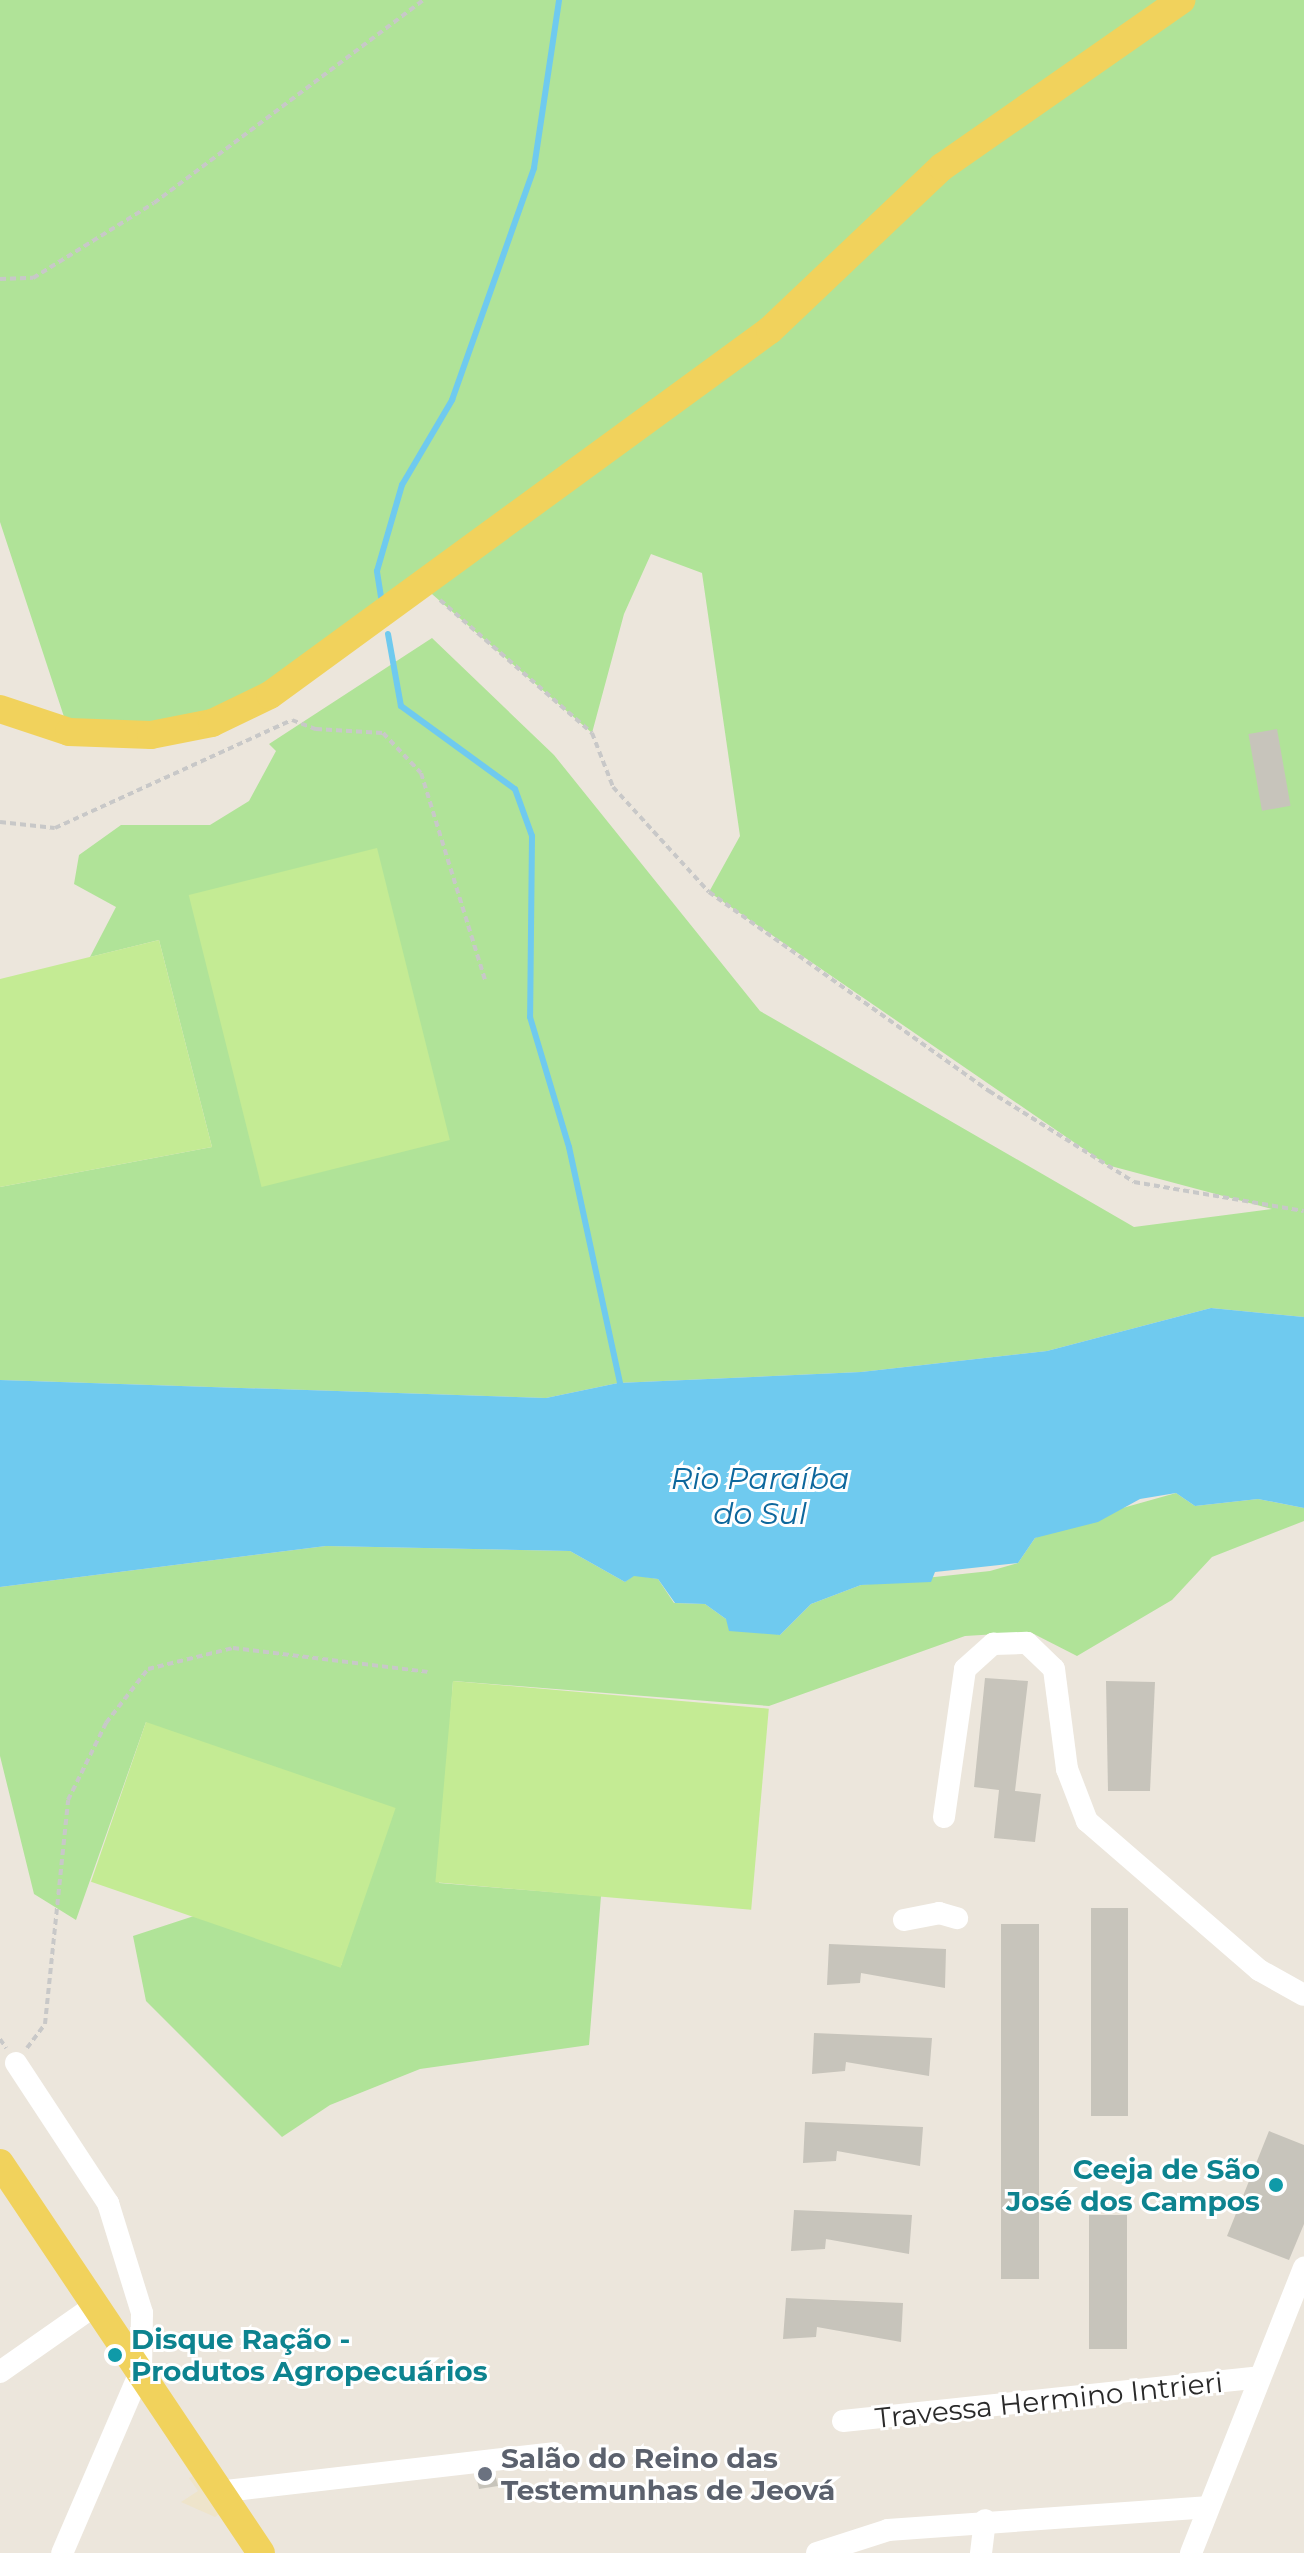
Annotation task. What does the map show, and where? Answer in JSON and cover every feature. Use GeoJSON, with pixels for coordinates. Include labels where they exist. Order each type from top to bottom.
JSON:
{"type":"FeatureCollection","features":[{"type":"Feature","properties":{"kind":"main road"},"geometry":{"type":"LineString","coordinates":[[0,709],[69,732],[108,736],[212,723],[270,695],[425,587],[770,330],[942,167],[1181,0]]}},
{"type":"Feature","properties":{"kind":"main road"},"geometry":{"type":"LineString","coordinates":[[0,2163],[226,2491],[261,2553]]}},
{"type":"Feature","properties":{"kind":"street"},"geometry":{"type":"LineString","coordinates":[[944,1817],[965,1669],[993,1644],[1027,1643],[1054,1669],[1067,1769],[1087,1821],[1259,1970],[1304,1995]]}},
{"type":"Feature","properties":{"kind":"street"},"geometry":{"type":"LineString","coordinates":[[904,1920],[939,1913],[957,1918]]}},
{"type":"Feature","properties":{"kind":"street"},"geometry":{"type":"LineString","coordinates":[[16,2063],[123,2239],[142,2313],[141,2370],[62,2553]]}},
{"type":"Feature","properties":{"kind":"street"},"geometry":{"type":"LineString","coordinates":[[1191,2553],[1255,2378],[1304,2268]]}},
{"type":"Feature","properties":{"kind":"street"},"geometry":{"type":"LineString","coordinates":[[0,2372],[97,2304]]}},
{"type":"Feature","properties":{"kind":"street","name":"Travessa Hermino Intrieri"},"geometry":{"type":"LineString","coordinates":[[843,2421],[1255,2378]]}},
{"type":"Feature","properties":{"kind":"street"},"geometry":{"type":"LineString","coordinates":[[226,2491],[554,2453]]}},
{"type":"Feature","properties":{"kind":"street"},"geometry":{"type":"LineString","coordinates":[[817,2553],[888,2530],[985,2520],[1206,2507]]}},
{"type":"Feature","properties":{"kind":"street"},"geometry":{"type":"LineString","coordinates":[[981,2553],[985,2520]]}},
{"type":"Feature","properties":{"kind":"path"},"geometry":{"type":"LineString","coordinates":[[0,279],[33,278],[154,203],[423,0]]}},
{"type":"Feature","properties":{"kind":"path"},"geometry":{"type":"LineString","coordinates":[[425,587],[592,733],[613,787],[709,892],[963,1074],[1134,1182],[1304,1211]]}},
{"type":"Feature","properties":{"kind":"path"},"geometry":{"type":"LineString","coordinates":[[0,822],[55,828],[292,720],[316,729],[383,733],[421,773],[485,980]]}},
{"type":"Feature","properties":{"kind":"path"},"geometry":{"type":"LineString","coordinates":[[16,2063],[45,2024],[68,1800],[106,1723],[148,1669],[233,1648],[428,1672]]}},
{"type":"Feature","properties":{"kind":"shaded area"},"geometry":{"type":"Polygon","coordinates":[[[205,2470],[229,2507],[215,2517],[181,2502],[198,2491],[189,2478],[205,2470]]]}},
{"type":"Feature","properties":{"kind":"green space"},"geometry":{"type":"Polygon","coordinates":[[[0,0],[1304,0],[1304,1317],[1211,1308],[1047,1351],[861,1372],[618,1383],[546,1398],[0,1380],[0,1187],[212,1147],[159,940],[90,957],[116,907],[74,884],[79,855],[121,825],[210,825],[249,801],[276,751],[269,744],[432,638],[554,755],[760,1011],[1134,1227],[1272,1209],[1107,1165],[709,892],[740,836],[702,573],[651,554],[624,614],[592,733],[425,588],[239,712],[69,732],[0,522],[0,0]]]}},
{"type":"Feature","properties":{"kind":"green space"},"geometry":{"type":"Polygon","coordinates":[[[377,848],[450,1140],[262,1187],[189,895],[377,848]]]}},
{"type":"Feature","properties":{"kind":"green space"},"geometry":{"type":"Polygon","coordinates":[[[159,940],[212,1147],[0,1187],[0,979],[159,940]]]}},
{"type":"Feature","properties":{"kind":"green space"},"geometry":{"type":"Polygon","coordinates":[[[1176,1493],[1195,1506],[1258,1499],[1304,1508],[1304,1521],[1212,1557],[1172,1600],[1077,1656],[1030,1632],[965,1636],[769,1706],[453,1681],[439,1883],[601,1896],[589,2045],[420,2069],[330,2105],[282,2137],[146,2001],[133,1936],[194,1916],[342,1965],[146,1722],[76,1920],[34,1894],[0,1756],[0,1587],[326,1546],[570,1551],[625,1582],[634,1575],[658,1579],[674,1603],[705,1604],[726,1619],[780,1635],[811,1604],[861,1585],[990,1571],[1018,1563],[1035,1538],[1062,1525],[1176,1493]]]}},
{"type":"Feature","properties":{"kind":"green space"},"geometry":{"type":"Polygon","coordinates":[[[453,1681],[769,1709],[751,1910],[435,1882],[453,1681]]]}},
{"type":"Feature","properties":{"kind":"green space"},"geometry":{"type":"Polygon","coordinates":[[[146,1722],[396,1808],[341,1968],[91,1882],[146,1722]]]}},
{"type":"Feature","properties":{"kind":"water","name":"Rio Paraíba do Sul"},"geometry":{"type":"Polygon","coordinates":[[[1211,1308],[1304,1317],[1304,1508],[1258,1499],[1195,1506],[1176,1493],[1140,1499],[1098,1522],[1035,1538],[1018,1563],[935,1572],[931,1582],[861,1585],[811,1604],[780,1635],[729,1631],[726,1619],[705,1604],[675,1603],[658,1579],[634,1576],[625,1582],[570,1551],[326,1546],[0,1587],[0,1380],[546,1398],[618,1383],[861,1372],[1047,1351],[1211,1308]]]}},
{"type":"Feature","properties":{"kind":"building"},"geometry":{"type":"Polygon","coordinates":[[[1277,729],[1291,806],[1262,811],[1248,734],[1277,729]]]}},
{"type":"Feature","properties":{"kind":"building"},"geometry":{"type":"Polygon","coordinates":[[[985,1678],[1028,1681],[1015,1791],[1041,1794],[1035,1842],[994,1838],[999,1790],[974,1787],[985,1678]]]}},
{"type":"Feature","properties":{"kind":"building"},"geometry":{"type":"Polygon","coordinates":[[[1106,1681],[1155,1682],[1150,1791],[1108,1791],[1106,1681]]]}},
{"type":"Feature","properties":{"kind":"building"},"geometry":{"type":"Polygon","coordinates":[[[1091,1908],[1128,1908],[1128,2116],[1091,2116],[1091,1908]]]}},
{"type":"Feature","properties":{"kind":"building"},"geometry":{"type":"Polygon","coordinates":[[[1001,1924],[1039,1924],[1039,2279],[1001,2279],[1001,1924]]]}},
{"type":"Feature","properties":{"kind":"building"},"geometry":{"type":"Polygon","coordinates":[[[829,1944],[946,1949],[945,1988],[861,1973],[860,1983],[827,1985],[829,1944]]]}},
{"type":"Feature","properties":{"kind":"building"},"geometry":{"type":"Polygon","coordinates":[[[814,2033],[932,2038],[929,2076],[846,2062],[845,2071],[812,2074],[814,2033]]]}},
{"type":"Feature","properties":{"kind":"building"},"geometry":{"type":"Polygon","coordinates":[[[805,2122],[923,2127],[920,2166],[837,2151],[836,2161],[803,2163],[805,2122]]]}},
{"type":"Feature","properties":{"kind":"building","name":"Ceeja de São José dos Campos"},"geometry":{"type":"Polygon","coordinates":[[[1269,2131],[1304,2145],[1304,2224],[1289,2260],[1227,2236],[1269,2131]]]}},
{"type":"Feature","properties":{"kind":"building"},"geometry":{"type":"Polygon","coordinates":[[[794,2210],[912,2215],[909,2254],[826,2239],[825,2249],[791,2251],[794,2210]]]}},
{"type":"Feature","properties":{"kind":"building"},"geometry":{"type":"Polygon","coordinates":[[[1089,2215],[1127,2215],[1127,2349],[1089,2349],[1089,2215]]]}},
{"type":"Feature","properties":{"kind":"building"},"geometry":{"type":"Polygon","coordinates":[[[786,2298],[903,2303],[901,2342],[817,2327],[816,2337],[783,2339],[786,2298]]]}},
{"type":"Feature","properties":{"kind":"building"},"geometry":{"type":"Polygon","coordinates":[[[495,2474],[498,2486],[479,2489],[476,2476],[495,2474]]]}},
{"type":"Feature","properties":{"kind":"waterway"},"geometry":{"type":"LineString","coordinates":[[381,597],[377,571],[402,485],[452,400],[534,168],[559,0]]}},
{"type":"Feature","properties":{"kind":"waterway"},"geometry":{"type":"LineString","coordinates":[[388,634],[401,706],[515,789],[532,836],[530,1017],[569,1147],[621,1388]]}},
{"type":"Feature","properties":{"kind":"place","name":"Ceeja de São José dos Campos"},"geometry":{"type":"Point","coordinates":[1276,2185]}},
{"type":"Feature","properties":{"kind":"place","name":"Disque Ração - Produtos Agropecuários"},"geometry":{"type":"Point","coordinates":[115,2355]}},
{"type":"Feature","properties":{"kind":"place","name":"Salão do Reino das Testemunhas de Jeová"},"geometry":{"type":"Point","coordinates":[485,2474]}}]}
